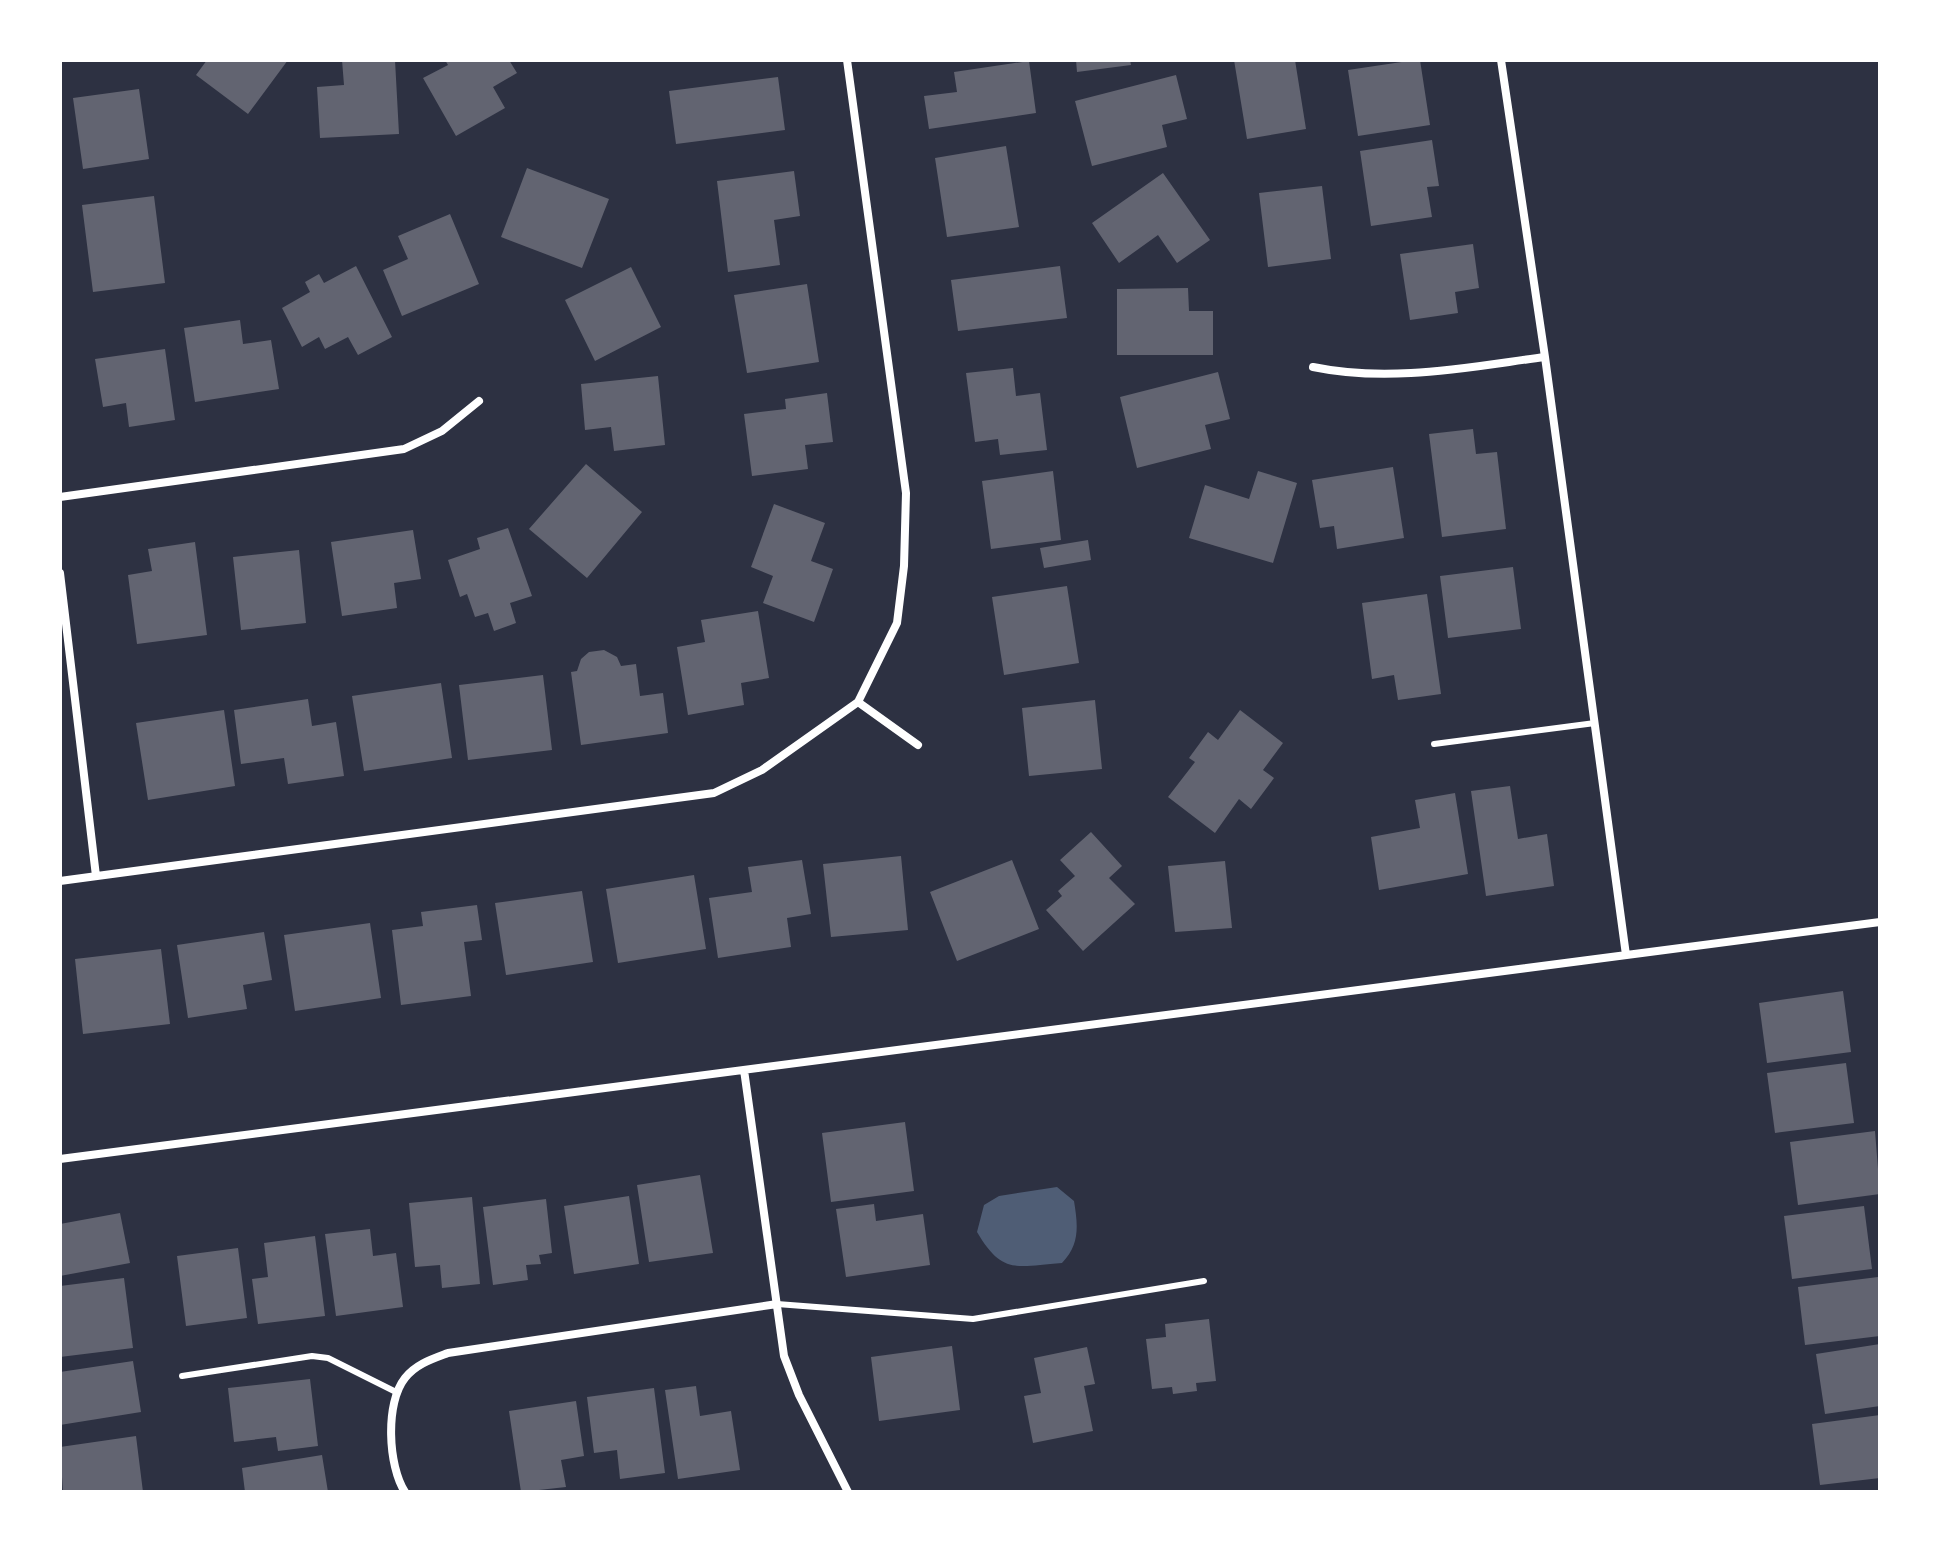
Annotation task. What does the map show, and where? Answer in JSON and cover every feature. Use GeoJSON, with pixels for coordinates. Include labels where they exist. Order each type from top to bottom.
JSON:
{"type":"FeatureCollection","features":[{"type":"Feature","properties":{"kind":"street"},"geometry":{"type":"LineString","coordinates":[[60,881],[714,793],[762,770],[858,702],[897,623],[904,566],[906,493],[847,60]]}},
{"type":"Feature","properties":{"kind":"street"},"geometry":{"type":"LineString","coordinates":[[1501,60],[1545,357],[1626,955]]}},
{"type":"Feature","properties":{"kind":"street"},"geometry":{"type":"LineString","coordinates":[[1313,367],[1346,374],[1388,376],[1545,357]]}},
{"type":"Feature","properties":{"kind":"street"},"geometry":{"type":"LineString","coordinates":[[60,497],[404,449],[442,431],[479,401]]}},
{"type":"Feature","properties":{"kind":"street"},"geometry":{"type":"LineString","coordinates":[[60,573],[96,876]]}},
{"type":"Feature","properties":{"kind":"street"},"geometry":{"type":"LineString","coordinates":[[858,702],[918,745]]}},
{"type":"Feature","properties":{"kind":"street"},"geometry":{"type":"LineString","coordinates":[[60,1159],[1880,922]]}},
{"type":"Feature","properties":{"kind":"street"},"geometry":{"type":"LineString","coordinates":[[744,1070],[784,1356],[799,1395],[848,1492]]}},
{"type":"Feature","properties":{"kind":"street"},"geometry":{"type":"LineString","coordinates":[[405,1492],[400,1484],[390,1431],[396,1392],[419,1364],[448,1353],[777,1304]]}},
{"type":"Feature","properties":{"kind":"lane"},"geometry":{"type":"LineString","coordinates":[[1434,744],[1595,723]]}},
{"type":"Feature","properties":{"kind":"lane"},"geometry":{"type":"LineString","coordinates":[[777,1304],[973,1319],[1204,1281]]}},
{"type":"Feature","properties":{"kind":"lane"},"geometry":{"type":"LineString","coordinates":[[182,1376],[312,1356],[328,1358],[396,1392]]}},
{"type":"Feature","properties":{"kind":"water"},"geometry":{"type":"Polygon","coordinates":[[[1057,1187],[1074,1201],[1076,1219],[1075,1242],[1062,1263],[1012,1265],[995,1256],[977,1232],[984,1205],[999,1196],[1057,1187]]]}},
{"type":"Feature","properties":{"kind":"building"},"geometry":{"type":"Polygon","coordinates":[[[207,60],[288,60],[248,114],[196,75],[207,60]]]}},
{"type":"Feature","properties":{"kind":"building"},"geometry":{"type":"Polygon","coordinates":[[[342,60],[395,60],[399,134],[320,138],[317,87],[344,85],[342,60]]]}},
{"type":"Feature","properties":{"kind":"building"},"geometry":{"type":"Polygon","coordinates":[[[445,60],[509,60],[517,73],[493,87],[505,108],[456,136],[423,78],[448,65],[445,60]]]}},
{"type":"Feature","properties":{"kind":"building"},"geometry":{"type":"Polygon","coordinates":[[[1076,60],[1130,60],[1131,65],[1077,72],[1076,60]]]}},
{"type":"Feature","properties":{"kind":"building"},"geometry":{"type":"Polygon","coordinates":[[[1234,60],[1295,60],[1306,129],[1247,139],[1234,60]]]}},
{"type":"Feature","properties":{"kind":"building"},"geometry":{"type":"Polygon","coordinates":[[[1420,60],[1430,125],[1358,136],[1348,70],[1420,60]]]}},
{"type":"Feature","properties":{"kind":"building"},"geometry":{"type":"Polygon","coordinates":[[[1029,61],[1036,113],[929,129],[924,96],[957,92],[954,72],[1029,61]]]}},
{"type":"Feature","properties":{"kind":"building"},"geometry":{"type":"Polygon","coordinates":[[[1176,75],[1187,119],[1162,125],[1167,147],[1092,166],[1075,101],[1176,75]]]}},
{"type":"Feature","properties":{"kind":"building"},"geometry":{"type":"Polygon","coordinates":[[[778,77],[785,130],[676,144],[669,91],[778,77]]]}},
{"type":"Feature","properties":{"kind":"building"},"geometry":{"type":"Polygon","coordinates":[[[139,89],[149,159],[83,169],[73,98],[139,89]]]}},
{"type":"Feature","properties":{"kind":"building"},"geometry":{"type":"Polygon","coordinates":[[[1432,140],[1439,186],[1427,187],[1432,217],[1371,226],[1360,151],[1432,140]]]}},
{"type":"Feature","properties":{"kind":"building"},"geometry":{"type":"Polygon","coordinates":[[[1006,146],[1019,227],[947,237],[935,158],[1006,146]]]}},
{"type":"Feature","properties":{"kind":"building"},"geometry":{"type":"Polygon","coordinates":[[[527,168],[609,199],[582,268],[501,237],[527,168]]]}},
{"type":"Feature","properties":{"kind":"building"},"geometry":{"type":"Polygon","coordinates":[[[794,171],[800,216],[774,220],[780,265],[728,272],[717,181],[794,171]]]}},
{"type":"Feature","properties":{"kind":"building"},"geometry":{"type":"Polygon","coordinates":[[[1163,173],[1210,240],[1177,263],[1158,235],[1119,263],[1092,223],[1163,173]]]}},
{"type":"Feature","properties":{"kind":"building"},"geometry":{"type":"Polygon","coordinates":[[[1322,186],[1331,259],[1268,267],[1259,193],[1322,186]]]}},
{"type":"Feature","properties":{"kind":"building"},"geometry":{"type":"Polygon","coordinates":[[[154,196],[165,283],[93,292],[82,205],[154,196]]]}},
{"type":"Feature","properties":{"kind":"building"},"geometry":{"type":"Polygon","coordinates":[[[450,214],[479,284],[402,316],[383,270],[408,259],[398,236],[450,214]]]}},
{"type":"Feature","properties":{"kind":"building"},"geometry":{"type":"Polygon","coordinates":[[[1473,244],[1479,288],[1455,292],[1458,313],[1410,320],[1400,254],[1473,244]]]}},
{"type":"Feature","properties":{"kind":"building"},"geometry":{"type":"Polygon","coordinates":[[[356,266],[392,337],[358,355],[348,337],[325,349],[319,337],[302,347],[282,308],[310,292],[305,282],[319,274],[324,283],[356,266]]]}},
{"type":"Feature","properties":{"kind":"building"},"geometry":{"type":"Polygon","coordinates":[[[1060,266],[1067,318],[958,331],[951,280],[1060,266]]]}},
{"type":"Feature","properties":{"kind":"building"},"geometry":{"type":"Polygon","coordinates":[[[631,267],[661,327],[595,361],[565,300],[631,267]]]}},
{"type":"Feature","properties":{"kind":"building"},"geometry":{"type":"Polygon","coordinates":[[[807,284],[819,362],[747,373],[734,295],[807,284]]]}},
{"type":"Feature","properties":{"kind":"building"},"geometry":{"type":"Polygon","coordinates":[[[1188,288],[1189,311],[1213,311],[1213,355],[1117,355],[1117,289],[1188,288]]]}},
{"type":"Feature","properties":{"kind":"building"},"geometry":{"type":"Polygon","coordinates":[[[240,320],[243,344],[271,340],[279,389],[195,402],[184,328],[240,320]]]}},
{"type":"Feature","properties":{"kind":"building"},"geometry":{"type":"Polygon","coordinates":[[[165,349],[175,420],[129,427],[126,403],[103,407],[95,359],[165,349]]]}},
{"type":"Feature","properties":{"kind":"building"},"geometry":{"type":"Polygon","coordinates":[[[1013,368],[1016,396],[1040,393],[1047,450],[1000,455],[998,439],[975,442],[966,373],[1013,368]]]}},
{"type":"Feature","properties":{"kind":"building"},"geometry":{"type":"Polygon","coordinates":[[[1218,372],[1230,419],[1205,425],[1211,449],[1137,468],[1120,397],[1218,372]]]}},
{"type":"Feature","properties":{"kind":"building"},"geometry":{"type":"Polygon","coordinates":[[[658,376],[665,445],[614,451],[611,427],[585,430],[581,384],[658,376]]]}},
{"type":"Feature","properties":{"kind":"building"},"geometry":{"type":"Polygon","coordinates":[[[827,393],[833,442],[805,445],[808,469],[752,476],[744,414],[786,409],[785,399],[827,393]]]}},
{"type":"Feature","properties":{"kind":"building"},"geometry":{"type":"Polygon","coordinates":[[[1473,429],[1476,454],[1497,452],[1506,529],[1442,537],[1429,434],[1473,429]]]}},
{"type":"Feature","properties":{"kind":"building"},"geometry":{"type":"Polygon","coordinates":[[[586,464],[642,512],[587,578],[529,529],[586,464]]]}},
{"type":"Feature","properties":{"kind":"building"},"geometry":{"type":"Polygon","coordinates":[[[1393,467],[1404,538],[1337,549],[1334,526],[1320,528],[1312,480],[1393,467]]]}},
{"type":"Feature","properties":{"kind":"building"},"geometry":{"type":"Polygon","coordinates":[[[1053,471],[1061,540],[991,549],[982,481],[1053,471]]]}},
{"type":"Feature","properties":{"kind":"building"},"geometry":{"type":"Polygon","coordinates":[[[1258,471],[1297,483],[1273,563],[1189,538],[1205,485],[1249,499],[1258,471]]]}},
{"type":"Feature","properties":{"kind":"building"},"geometry":{"type":"Polygon","coordinates":[[[774,504],[825,523],[811,561],[833,569],[814,622],[763,603],[773,576],[751,567],[774,504]]]}},
{"type":"Feature","properties":{"kind":"building"},"geometry":{"type":"Polygon","coordinates":[[[508,528],[532,596],[510,603],[516,623],[494,631],[488,613],[475,617],[467,594],[460,597],[448,560],[480,549],[477,538],[508,528]]]}},
{"type":"Feature","properties":{"kind":"building"},"geometry":{"type":"Polygon","coordinates":[[[413,530],[421,579],[394,583],[397,608],[342,616],[331,542],[413,530]]]}},
{"type":"Feature","properties":{"kind":"building"},"geometry":{"type":"Polygon","coordinates":[[[1088,540],[1091,560],[1044,568],[1040,548],[1088,540]]]}},
{"type":"Feature","properties":{"kind":"building"},"geometry":{"type":"Polygon","coordinates":[[[195,542],[207,635],[137,644],[128,575],[152,571],[148,549],[195,542]]]}},
{"type":"Feature","properties":{"kind":"building"},"geometry":{"type":"Polygon","coordinates":[[[299,550],[306,623],[241,630],[233,557],[299,550]]]}},
{"type":"Feature","properties":{"kind":"building"},"geometry":{"type":"Polygon","coordinates":[[[1513,567],[1521,629],[1448,638],[1440,576],[1513,567]]]}},
{"type":"Feature","properties":{"kind":"building"},"geometry":{"type":"Polygon","coordinates":[[[1067,586],[1079,663],[1004,675],[992,597],[1067,586]]]}},
{"type":"Feature","properties":{"kind":"building"},"geometry":{"type":"Polygon","coordinates":[[[1427,594],[1441,694],[1398,700],[1394,675],[1372,679],[1362,603],[1427,594]]]}},
{"type":"Feature","properties":{"kind":"building"},"geometry":{"type":"Polygon","coordinates":[[[758,611],[769,678],[741,683],[744,705],[688,715],[677,647],[705,642],[701,620],[758,611]]]}},
{"type":"Feature","properties":{"kind":"building"},"geometry":{"type":"Polygon","coordinates":[[[604,650],[617,657],[621,666],[636,664],[640,696],[663,693],[668,733],[581,745],[571,672],[577,671],[581,659],[589,652],[604,650]]]}},
{"type":"Feature","properties":{"kind":"building"},"geometry":{"type":"Polygon","coordinates":[[[543,675],[552,750],[468,760],[459,685],[543,675]]]}},
{"type":"Feature","properties":{"kind":"building"},"geometry":{"type":"Polygon","coordinates":[[[441,683],[452,758],[364,771],[352,696],[441,683]]]}},
{"type":"Feature","properties":{"kind":"building"},"geometry":{"type":"Polygon","coordinates":[[[308,699],[312,726],[336,722],[344,776],[288,784],[284,758],[241,764],[234,710],[308,699]]]}},
{"type":"Feature","properties":{"kind":"building"},"geometry":{"type":"Polygon","coordinates":[[[1095,700],[1102,769],[1029,776],[1022,708],[1095,700]]]}},
{"type":"Feature","properties":{"kind":"building"},"geometry":{"type":"Polygon","coordinates":[[[224,710],[235,786],[148,800],[136,723],[224,710]]]}},
{"type":"Feature","properties":{"kind":"building"},"geometry":{"type":"Polygon","coordinates":[[[1240,710],[1283,743],[1263,770],[1274,778],[1251,809],[1239,799],[1215,833],[1168,797],[1195,762],[1189,758],[1208,732],[1218,740],[1240,710]]]}},
{"type":"Feature","properties":{"kind":"building"},"geometry":{"type":"Polygon","coordinates":[[[1510,786],[1518,839],[1547,834],[1554,886],[1486,896],[1471,791],[1510,786]]]}},
{"type":"Feature","properties":{"kind":"building"},"geometry":{"type":"Polygon","coordinates":[[[1455,793],[1468,874],[1379,890],[1371,837],[1420,828],[1415,800],[1455,793]]]}},
{"type":"Feature","properties":{"kind":"building"},"geometry":{"type":"Polygon","coordinates":[[[1091,832],[1122,866],[1109,878],[1135,904],[1083,951],[1046,910],[1062,896],[1058,891],[1075,876],[1060,860],[1091,832]]]}},
{"type":"Feature","properties":{"kind":"building"},"geometry":{"type":"Polygon","coordinates":[[[901,856],[908,930],[831,937],[823,864],[901,856]]]}},
{"type":"Feature","properties":{"kind":"building"},"geometry":{"type":"Polygon","coordinates":[[[802,860],[811,914],[787,918],[791,947],[718,958],[709,898],[752,892],[748,867],[802,860]]]}},
{"type":"Feature","properties":{"kind":"building"},"geometry":{"type":"Polygon","coordinates":[[[1012,860],[1039,929],[957,961],[930,892],[1012,860]]]}},
{"type":"Feature","properties":{"kind":"building"},"geometry":{"type":"Polygon","coordinates":[[[1225,861],[1232,928],[1175,932],[1168,866],[1225,861]]]}},
{"type":"Feature","properties":{"kind":"building"},"geometry":{"type":"Polygon","coordinates":[[[694,875],[706,949],[618,963],[606,889],[694,875]]]}},
{"type":"Feature","properties":{"kind":"building"},"geometry":{"type":"Polygon","coordinates":[[[582,891],[593,962],[506,975],[495,903],[582,891]]]}},
{"type":"Feature","properties":{"kind":"building"},"geometry":{"type":"Polygon","coordinates":[[[477,905],[482,940],[464,942],[471,996],[401,1005],[392,930],[423,926],[421,912],[477,905]]]}},
{"type":"Feature","properties":{"kind":"building"},"geometry":{"type":"Polygon","coordinates":[[[370,923],[381,998],[295,1011],[284,935],[370,923]]]}},
{"type":"Feature","properties":{"kind":"building"},"geometry":{"type":"Polygon","coordinates":[[[264,932],[272,980],[243,985],[247,1009],[188,1018],[177,945],[264,932]]]}},
{"type":"Feature","properties":{"kind":"building"},"geometry":{"type":"Polygon","coordinates":[[[161,949],[170,1024],[83,1034],[75,959],[161,949]]]}},
{"type":"Feature","properties":{"kind":"building"},"geometry":{"type":"Polygon","coordinates":[[[1843,991],[1851,1052],[1767,1063],[1759,1003],[1843,991]]]}},
{"type":"Feature","properties":{"kind":"building"},"geometry":{"type":"Polygon","coordinates":[[[1846,1063],[1854,1123],[1775,1133],[1767,1073],[1846,1063]]]}},
{"type":"Feature","properties":{"kind":"building"},"geometry":{"type":"Polygon","coordinates":[[[905,1122],[914,1191],[831,1202],[822,1133],[905,1122]]]}},
{"type":"Feature","properties":{"kind":"building"},"geometry":{"type":"Polygon","coordinates":[[[1875,1131],[1880,1194],[1798,1205],[1790,1142],[1875,1131]]]}},
{"type":"Feature","properties":{"kind":"building"},"geometry":{"type":"Polygon","coordinates":[[[700,1175],[713,1253],[649,1262],[637,1185],[700,1175]]]}},
{"type":"Feature","properties":{"kind":"building"},"geometry":{"type":"Polygon","coordinates":[[[629,1196],[639,1264],[574,1274],[564,1206],[629,1196]]]}},
{"type":"Feature","properties":{"kind":"building"},"geometry":{"type":"Polygon","coordinates":[[[472,1197],[480,1284],[442,1288],[440,1265],[415,1267],[409,1203],[472,1197]]]}},
{"type":"Feature","properties":{"kind":"building"},"geometry":{"type":"Polygon","coordinates":[[[546,1199],[552,1253],[539,1255],[541,1264],[526,1265],[528,1280],[493,1285],[483,1207],[546,1199]]]}},
{"type":"Feature","properties":{"kind":"building"},"geometry":{"type":"Polygon","coordinates":[[[874,1204],[876,1221],[923,1214],[930,1265],[846,1277],[836,1209],[874,1204]]]}},
{"type":"Feature","properties":{"kind":"building"},"geometry":{"type":"Polygon","coordinates":[[[1864,1206],[1872,1269],[1792,1279],[1784,1216],[1864,1206]]]}},
{"type":"Feature","properties":{"kind":"building"},"geometry":{"type":"Polygon","coordinates":[[[120,1213],[130,1263],[60,1276],[60,1224],[120,1213]]]}},
{"type":"Feature","properties":{"kind":"building"},"geometry":{"type":"Polygon","coordinates":[[[370,1229],[373,1256],[396,1253],[403,1307],[336,1316],[325,1234],[370,1229]]]}},
{"type":"Feature","properties":{"kind":"building"},"geometry":{"type":"Polygon","coordinates":[[[315,1236],[325,1316],[258,1324],[252,1279],[268,1277],[264,1243],[315,1236]]]}},
{"type":"Feature","properties":{"kind":"building"},"geometry":{"type":"Polygon","coordinates":[[[238,1248],[247,1318],[186,1326],[177,1256],[238,1248]]]}},
{"type":"Feature","properties":{"kind":"building"},"geometry":{"type":"Polygon","coordinates":[[[1878,1277],[1880,1336],[1805,1345],[1798,1287],[1878,1277]]]}},
{"type":"Feature","properties":{"kind":"building"},"geometry":{"type":"Polygon","coordinates":[[[124,1278],[133,1348],[60,1357],[60,1286],[124,1278]]]}},
{"type":"Feature","properties":{"kind":"building"},"geometry":{"type":"Polygon","coordinates":[[[1209,1319],[1216,1381],[1196,1383],[1197,1391],[1173,1394],[1172,1387],[1152,1389],[1146,1339],[1166,1337],[1165,1324],[1209,1319]]]}},
{"type":"Feature","properties":{"kind":"building"},"geometry":{"type":"Polygon","coordinates":[[[1880,1344],[1880,1406],[1825,1414],[1816,1354],[1880,1344]]]}},
{"type":"Feature","properties":{"kind":"building"},"geometry":{"type":"Polygon","coordinates":[[[952,1346],[960,1410],[879,1421],[871,1357],[952,1346]]]}},
{"type":"Feature","properties":{"kind":"building"},"geometry":{"type":"Polygon","coordinates":[[[1087,1347],[1095,1384],[1084,1386],[1093,1431],[1033,1443],[1024,1396],[1041,1393],[1034,1358],[1087,1347]]]}},
{"type":"Feature","properties":{"kind":"building"},"geometry":{"type":"Polygon","coordinates":[[[133,1361],[141,1412],[60,1425],[60,1372],[133,1361]]]}},
{"type":"Feature","properties":{"kind":"building"},"geometry":{"type":"Polygon","coordinates":[[[310,1379],[318,1446],[278,1451],[276,1437],[234,1442],[228,1388],[310,1379]]]}},
{"type":"Feature","properties":{"kind":"building"},"geometry":{"type":"Polygon","coordinates":[[[696,1386],[700,1416],[731,1411],[740,1470],[678,1479],[665,1390],[696,1386]]]}},
{"type":"Feature","properties":{"kind":"building"},"geometry":{"type":"Polygon","coordinates":[[[654,1388],[665,1473],[620,1479],[617,1450],[594,1453],[587,1397],[654,1388]]]}},
{"type":"Feature","properties":{"kind":"building"},"geometry":{"type":"Polygon","coordinates":[[[576,1401],[584,1456],[561,1460],[566,1487],[521,1492],[509,1411],[576,1401]]]}},
{"type":"Feature","properties":{"kind":"building"},"geometry":{"type":"Polygon","coordinates":[[[1880,1415],[1880,1478],[1820,1485],[1812,1424],[1880,1415]]]}},
{"type":"Feature","properties":{"kind":"building"},"geometry":{"type":"Polygon","coordinates":[[[136,1436],[143,1492],[63,1492],[60,1447],[136,1436]]]}},
{"type":"Feature","properties":{"kind":"building"},"geometry":{"type":"Polygon","coordinates":[[[322,1455],[328,1492],[245,1492],[242,1468],[322,1455]]]}}]}
